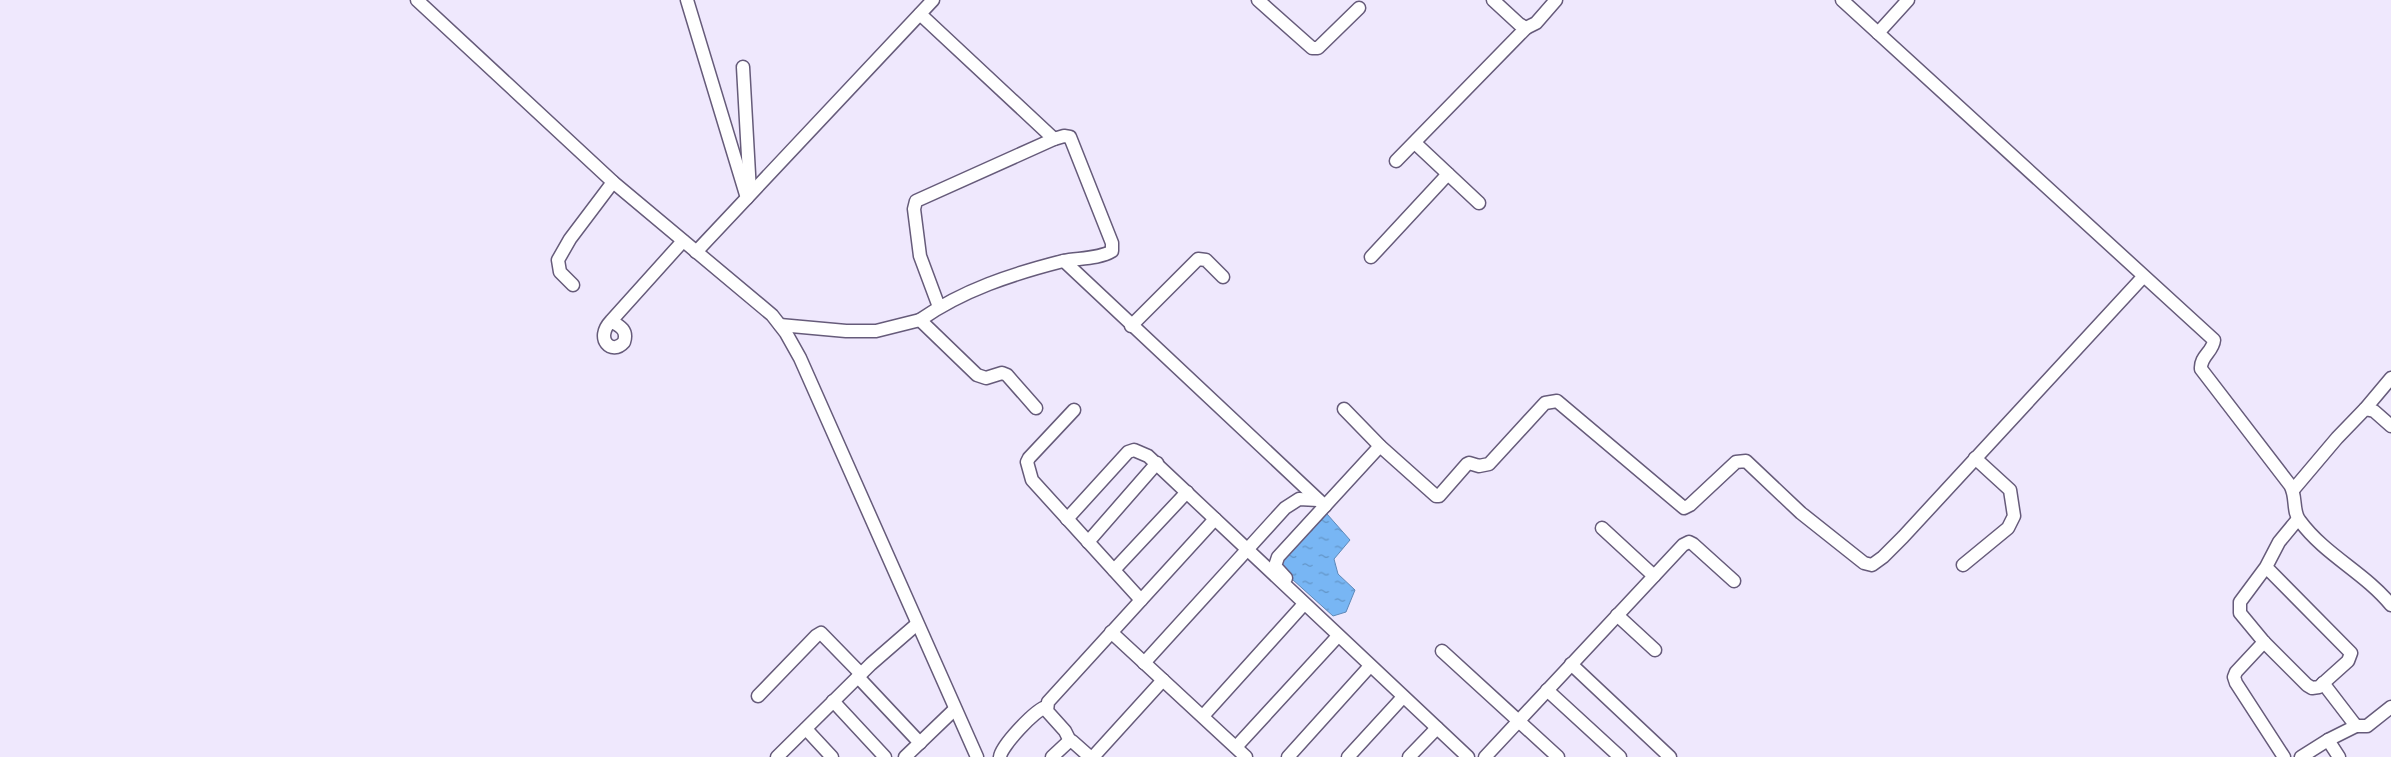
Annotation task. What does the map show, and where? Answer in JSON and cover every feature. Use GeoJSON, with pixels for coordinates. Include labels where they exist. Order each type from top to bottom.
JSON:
{"type":"FeatureCollection","features":[{"type":"Feature","properties":{"kind":"street"},"geometry":{"type":"LineString","coordinates":[[417,0],[613,182],[780,325],[800,358],[977,757]]}},
{"type":"Feature","properties":{"kind":"street"},"geometry":{"type":"LineString","coordinates":[[687,0],[749,196]]}},
{"type":"Feature","properties":{"kind":"street"},"geometry":{"type":"LineString","coordinates":[[696,252],[933,0]]}},
{"type":"Feature","properties":{"kind":"street"},"geometry":{"type":"LineString","coordinates":[[1258,0],[1312,48],[1318,48],[1359,8]]}},
{"type":"Feature","properties":{"kind":"street"},"geometry":{"type":"LineString","coordinates":[[1493,0],[1526,28]]}},
{"type":"Feature","properties":{"kind":"street"},"geometry":{"type":"LineString","coordinates":[[1396,161],[1526,28],[1536,23],[1556,0]]}},
{"type":"Feature","properties":{"kind":"street"},"geometry":{"type":"LineString","coordinates":[[1842,0],[2214,340],[2212,347],[2201,360],[2201,369],[2293,490],[2298,519],[2312,536],[2391,605]]}},
{"type":"Feature","properties":{"kind":"street"},"geometry":{"type":"LineString","coordinates":[[1878,33],[1908,0]]}},
{"type":"Feature","properties":{"kind":"street"},"geometry":{"type":"LineString","coordinates":[[920,14],[1054,139]]}},
{"type":"Feature","properties":{"kind":"street"},"geometry":{"type":"LineString","coordinates":[[743,67],[749,196]]}},
{"type":"Feature","properties":{"kind":"street"},"geometry":{"type":"LineString","coordinates":[[780,325],[870,331],[920,320],[939,307],[985,285],[1064,261],[1109,253],[1113,247],[1070,137],[1064,136],[1054,139],[916,201],[914,209],[920,256],[939,307]]}},
{"type":"Feature","properties":{"kind":"street"},"geometry":{"type":"LineString","coordinates":[[1414,143],[1479,203]]}},
{"type":"Feature","properties":{"kind":"street"},"geometry":{"type":"LineString","coordinates":[[1371,258],[1448,174]]}},
{"type":"Feature","properties":{"kind":"street"},"geometry":{"type":"LineString","coordinates":[[572,285],[560,272],[558,260],[570,239],[613,182]]}},
{"type":"Feature","properties":{"kind":"street"},"geometry":{"type":"LineString","coordinates":[[610,321],[683,241]]}},
{"type":"Feature","properties":{"kind":"street"},"geometry":{"type":"LineString","coordinates":[[1131,326],[1198,259],[1206,260],[1223,277]]}},
{"type":"Feature","properties":{"kind":"street"},"geometry":{"type":"LineString","coordinates":[[1064,261],[1321,503]]}},
{"type":"Feature","properties":{"kind":"street"},"geometry":{"type":"LineString","coordinates":[[1344,409],[1380,446],[1436,496],[1467,464],[1472,463],[1484,466],[1489,464],[1545,403],[1557,401],[1684,508],[1690,505],[1736,462],[1746,461],[1801,513],[1869,565],[1884,557],[2143,277]]}},
{"type":"Feature","properties":{"kind":"street"},"geometry":{"type":"LineString","coordinates":[[920,320],[977,374],[986,378],[1002,373],[1036,408]]}},
{"type":"Feature","properties":{"kind":"street"},"geometry":{"type":"LineString","coordinates":[[2293,490],[2336,438],[2365,409],[2391,378]]}},
{"type":"Feature","properties":{"kind":"street"},"geometry":{"type":"LineString","coordinates":[[2365,409],[2374,411],[2391,426]]}},
{"type":"Feature","properties":{"kind":"street"},"geometry":{"type":"LineString","coordinates":[[1074,410],[1027,462],[1032,480],[1141,600]]}},
{"type":"Feature","properties":{"kind":"street"},"geometry":{"type":"LineString","coordinates":[[1380,446],[1321,503],[1278,557],[1275,566],[1478,757]]}},
{"type":"Feature","properties":{"kind":"street"},"geometry":{"type":"LineString","coordinates":[[1067,519],[1128,452],[1140,452],[1157,463],[1247,551],[1437,728],[1462,755]]}},
{"type":"Feature","properties":{"kind":"street"},"geometry":{"type":"LineString","coordinates":[[1963,565],[2008,528],[2014,516],[2010,490],[1975,458]]}},
{"type":"Feature","properties":{"kind":"street"},"geometry":{"type":"LineString","coordinates":[[1088,542],[1157,463]]}},
{"type":"Feature","properties":{"kind":"street"},"geometry":{"type":"LineString","coordinates":[[1114,570],[1187,492]]}},
{"type":"Feature","properties":{"kind":"street"},"geometry":{"type":"LineString","coordinates":[[1144,663],[1285,508],[1302,498],[1321,503]]}},
{"type":"Feature","properties":{"kind":"street"},"geometry":{"type":"LineString","coordinates":[[2266,567],[2351,653],[2348,662],[2322,683],[2312,688],[2264,642],[2240,613],[2239,608],[2240,602],[2266,567],[2274,550],[2298,519]]}},
{"type":"Feature","properties":{"kind":"street"},"geometry":{"type":"LineString","coordinates":[[1000,757],[1003,749],[1039,710],[1046,707],[1048,702],[1111,632],[1215,520]]}},
{"type":"Feature","properties":{"kind":"street"},"geometry":{"type":"LineString","coordinates":[[1602,528],[1654,576]]}},
{"type":"Feature","properties":{"kind":"street"},"geometry":{"type":"LineString","coordinates":[[1485,757],[1683,545],[1689,542],[1734,581]]}},
{"type":"Feature","properties":{"kind":"street"},"geometry":{"type":"LineString","coordinates":[[1203,716],[1304,604]]}},
{"type":"Feature","properties":{"kind":"street"},"geometry":{"type":"LineString","coordinates":[[1617,615],[1655,650]]}},
{"type":"Feature","properties":{"kind":"street"},"geometry":{"type":"LineString","coordinates":[[777,757],[859,676],[917,624]]}},
{"type":"Feature","properties":{"kind":"street"},"geometry":{"type":"LineString","coordinates":[[1111,632],[1246,757]]}},
{"type":"Feature","properties":{"kind":"street"},"geometry":{"type":"LineString","coordinates":[[758,696],[821,633],[920,742]]}},
{"type":"Feature","properties":{"kind":"street"},"geometry":{"type":"LineString","coordinates":[[1236,747],[1338,636]]}},
{"type":"Feature","properties":{"kind":"street"},"geometry":{"type":"LineString","coordinates":[[2264,642],[2234,677],[2284,757]]}},
{"type":"Feature","properties":{"kind":"street"},"geometry":{"type":"LineString","coordinates":[[1442,651],[1558,757]]}},
{"type":"Feature","properties":{"kind":"street"},"geometry":{"type":"LineString","coordinates":[[1571,664],[1670,757]]}},
{"type":"Feature","properties":{"kind":"street"},"geometry":{"type":"LineString","coordinates":[[1288,757],[1370,666]]}},
{"type":"Feature","properties":{"kind":"street"},"geometry":{"type":"LineString","coordinates":[[1046,707],[1065,731],[1070,741],[1074,742],[1092,757],[1163,680]]}},
{"type":"Feature","properties":{"kind":"street"},"geometry":{"type":"LineString","coordinates":[[2322,683],[2356,726]]}},
{"type":"Feature","properties":{"kind":"street"},"geometry":{"type":"LineString","coordinates":[[1547,690],[1620,757]]}},
{"type":"Feature","properties":{"kind":"street"},"geometry":{"type":"LineString","coordinates":[[1348,757],[1403,697]]}},
{"type":"Feature","properties":{"kind":"street"},"geometry":{"type":"LineString","coordinates":[[834,701],[885,757]]}},
{"type":"Feature","properties":{"kind":"street"},"geometry":{"type":"LineString","coordinates":[[2301,757],[2328,740],[2356,726],[2367,726],[2391,707]]}},
{"type":"Feature","properties":{"kind":"street"},"geometry":{"type":"LineString","coordinates":[[905,757],[955,709]]}},
{"type":"Feature","properties":{"kind":"street"},"geometry":{"type":"LineString","coordinates":[[1409,757],[1437,728]]}},
{"type":"Feature","properties":{"kind":"street"},"geometry":{"type":"LineString","coordinates":[[806,729],[832,757]]}},
{"type":"Feature","properties":{"kind":"street"},"geometry":{"type":"LineString","coordinates":[[2328,740],[2339,757]]}},
{"type":"Feature","properties":{"kind":"street"},"geometry":{"type":"LineString","coordinates":[[1052,757],[1070,741]]}},
{"type":"Feature","properties":{"kind":"water"},"geometry":{"type":"Polygon","coordinates":[[[1327,514],[1350,540],[1334,559],[1338,574],[1355,590],[1346,612],[1333,616],[1282,570],[1282,553],[1317,516],[1327,514]]]}}]}
